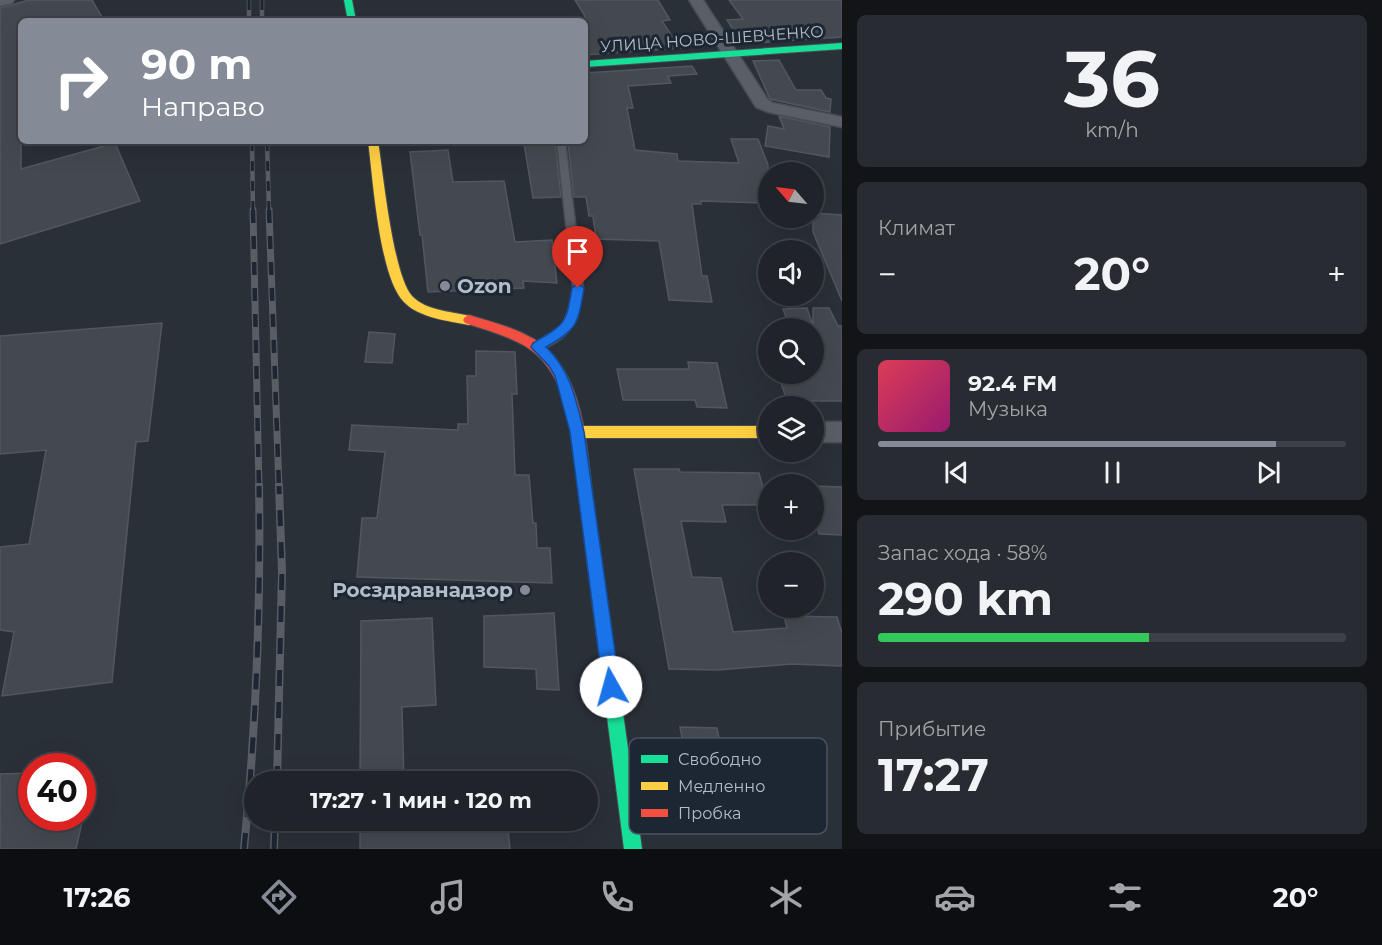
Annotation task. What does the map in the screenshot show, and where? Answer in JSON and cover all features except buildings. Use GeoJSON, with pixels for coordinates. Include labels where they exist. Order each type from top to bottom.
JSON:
{"type":"FeatureCollection","features":[{"type":"Feature","properties":{"kind":"street"},"geometry":{"type":"LineString","coordinates":[[0,2],[7,0]]}},
{"type":"Feature","properties":{"kind":"street"},"geometry":{"type":"LineString","coordinates":[[348,0],[351,18]]}},
{"type":"Feature","properties":{"kind":"street"},"geometry":{"type":"LineString","coordinates":[[696,0],[762,102],[768,107],[842,122]]}},
{"type":"Feature","properties":{"kind":"street","name":"УЛИЦА НОВО-ШЕВЧЕНКО"},"geometry":{"type":"LineString","coordinates":[[588,64],[842,46]]}},
{"type":"Feature","properties":{"kind":"street"},"geometry":{"type":"LineString","coordinates":[[373,144],[393,266],[400,290],[407,298],[421,306],[448,316],[491,324],[537,347],[554,362],[568,392],[577,432],[629,819]]}},
{"type":"Feature","properties":{"kind":"street"},"geometry":{"type":"LineString","coordinates":[[577,432],[758,432]]}},
{"type":"Feature","properties":{"kind":"street"},"geometry":{"type":"LineString","coordinates":[[824,432],[842,432]]}},
{"type":"Feature","properties":{"kind":"street"},"geometry":{"type":"LineString","coordinates":[[631,834],[633,849]]}},
{"type":"Feature","properties":{"kind":"lane"},"geometry":{"type":"LineString","coordinates":[[537,347],[566,329],[574,309],[578,288],[561,144]]}},
{"type":"Feature","properties":{"kind":"railway"},"geometry":{"type":"LineString","coordinates":[[249,0],[249,18]]}},
{"type":"Feature","properties":{"kind":"railway"},"geometry":{"type":"LineString","coordinates":[[262,0],[262,18]]}},
{"type":"Feature","properties":{"kind":"railway"},"geometry":{"type":"LineString","coordinates":[[252,144],[253,212]]}},
{"type":"Feature","properties":{"kind":"railway"},"geometry":{"type":"LineString","coordinates":[[267,144],[269,212]]}},
{"type":"Feature","properties":{"kind":"railway"},"geometry":{"type":"LineString","coordinates":[[253,210],[259,488]]}},
{"type":"Feature","properties":{"kind":"railway"},"geometry":{"type":"LineString","coordinates":[[269,210],[279,488]]}},
{"type":"Feature","properties":{"kind":"railway"},"geometry":{"type":"LineString","coordinates":[[277,771],[282,571],[279,486]]}},
{"type":"Feature","properties":{"kind":"railway"},"geometry":{"type":"LineString","coordinates":[[244,849],[257,668],[259,488]]}},
{"type":"Feature","properties":{"kind":"railway"},"geometry":{"type":"LineString","coordinates":[[274,849],[275,831]]}},
{"type":"Feature","properties":{"kind":"traffic: fast"},"geometry":{"type":"LineString","coordinates":[[348,0],[351,18]]}},
{"type":"Feature","properties":{"kind":"traffic: fast"},"geometry":{"type":"LineString","coordinates":[[588,64],[842,46]]}},
{"type":"Feature","properties":{"kind":"traffic: fast"},"geometry":{"type":"LineString","coordinates":[[586,498],[629,819]]}},
{"type":"Feature","properties":{"kind":"traffic: fast"},"geometry":{"type":"LineString","coordinates":[[631,834],[633,849]]}},
{"type":"Feature","properties":{"kind":"traffic: slow"},"geometry":{"type":"LineString","coordinates":[[373,144],[390,250],[401,289],[408,299],[421,308],[469,320]]}},
{"type":"Feature","properties":{"kind":"traffic: slow"},"geometry":{"type":"LineString","coordinates":[[577,432],[758,432]]}},
{"type":"Feature","properties":{"kind":"traffic: jam"},"geometry":{"type":"LineString","coordinates":[[469,320],[505,330],[531,344],[550,361],[564,382],[578,434],[586,498]]}},
{"type":"Feature","properties":{"kind":"place","name":"Ozon"},"geometry":{"type":"Point","coordinates":[445,286]}},
{"type":"Feature","properties":{"kind":"place","name":"Росздравнадзор"},"geometry":{"type":"Point","coordinates":[525,590]}},
{"type":"Feature","properties":{"kind":"route"},"geometry":{"type":"LineString","coordinates":[[578,288],[574,309],[566,329],[537,347],[554,362],[561,375],[568,392],[577,432],[611,687]]}}]}
